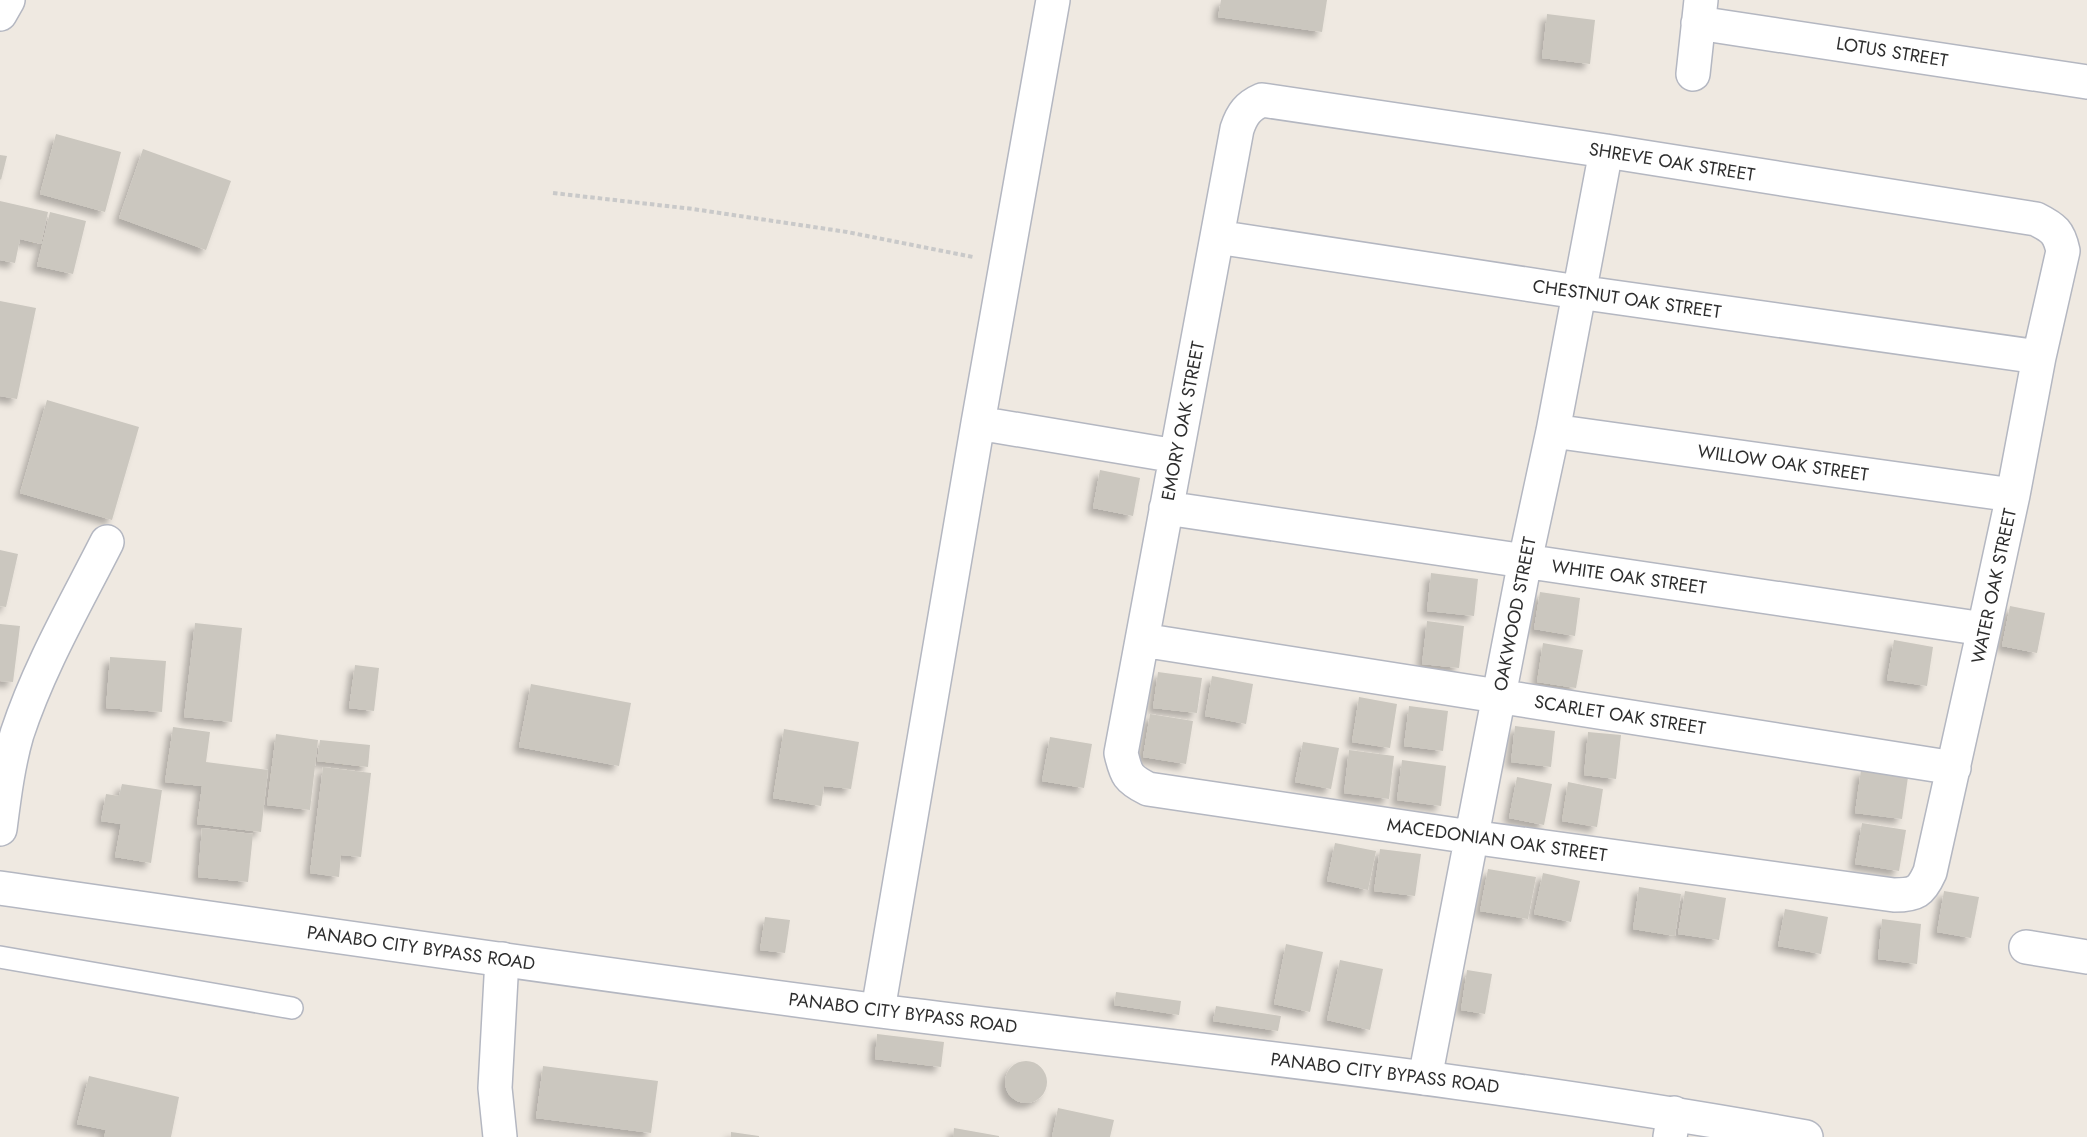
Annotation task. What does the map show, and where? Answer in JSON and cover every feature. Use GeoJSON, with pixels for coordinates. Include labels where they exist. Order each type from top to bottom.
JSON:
{"type":"FeatureCollection","features":[{"type":"Feature","properties":{"kind":"street"},"geometry":{"type":"LineString","coordinates":[[0,14],[8,0]]}},
{"type":"Feature","properties":{"kind":"street"},"geometry":{"type":"LineString","coordinates":[[878,1010],[1053,0]]}},
{"type":"Feature","properties":{"kind":"street"},"geometry":{"type":"LineString","coordinates":[[1693,74],[1699,11]]}},
{"type":"Feature","properties":{"kind":"street","name":"LOTUS STREET"},"geometry":{"type":"LineString","coordinates":[[1699,11],[2087,82]]}},
{"type":"Feature","properties":{"kind":"street","name":"SHREVE OAK STREET"},"geometry":{"type":"LineString","coordinates":[[1262,100],[1606,151],[2036,219],[2049,225],[2060,237],[2063,251]]}},
{"type":"Feature","properties":{"kind":"street","name":"EMORY OAK STREET"},"geometry":{"type":"LineString","coordinates":[[1121,753],[1237,129],[1241,117],[1251,105],[1262,100]]}},
{"type":"Feature","properties":{"kind":"street","name":"OAKWOOD STREET"},"geometry":{"type":"LineString","coordinates":[[1425,1078],[1606,151]]}},
{"type":"Feature","properties":{"kind":"street","name":"CHESTNUT OAK STREET"},"geometry":{"type":"LineString","coordinates":[[1217,237],[1578,292],[2038,357]]}},
{"type":"Feature","properties":{"kind":"street","name":"WATER OAK STREET"},"geometry":{"type":"LineString","coordinates":[[1894,896],[1912,895],[1924,886],[1930,872],[2013,495],[2038,357],[2063,251]]}},
{"type":"Feature","properties":{"kind":"street"},"geometry":{"type":"LineString","coordinates":[[978,423],[1176,456]]}},
{"type":"Feature","properties":{"kind":"street","name":"WILLOW OAK STREET"},"geometry":{"type":"LineString","coordinates":[[1553,431],[2013,495]]}},
{"type":"Feature","properties":{"kind":"street","name":"WHITE OAK STREET"},"geometry":{"type":"LineString","coordinates":[[1166,508],[1984,629]]}},
{"type":"Feature","properties":{"kind":"street"},"geometry":{"type":"LineString","coordinates":[[0,829],[7,780],[17,736],[35,683],[106,542]]}},
{"type":"Feature","properties":{"kind":"street","name":"SCARLET OAK STREET"},"geometry":{"type":"LineString","coordinates":[[1142,640],[1954,768]]}},
{"type":"Feature","properties":{"kind":"street","name":"MACEDONIAN OAK STREET"},"geometry":{"type":"LineString","coordinates":[[1121,753],[1125,771],[1132,781],[1148,789],[1894,896]]}},
{"type":"Feature","properties":{"kind":"street","name":"PANABO CITY BYPASS ROAD"},"geometry":{"type":"LineString","coordinates":[[0,888],[878,1010],[1425,1078],[1672,1125],[1806,1137]]}},
{"type":"Feature","properties":{"kind":"street"},"geometry":{"type":"LineString","coordinates":[[2026,947],[2087,957]]}},
{"type":"Feature","properties":{"kind":"street"},"geometry":{"type":"LineString","coordinates":[[500,1137],[495,1088],[502,959]]}},
{"type":"Feature","properties":{"kind":"lane"},"geometry":{"type":"LineString","coordinates":[[0,957],[292,1008]]}},
{"type":"Feature","properties":{"kind":"path"},"geometry":{"type":"LineString","coordinates":[[553,193],[693,209],[847,232],[1006,264]]}},
{"type":"Feature","properties":{"kind":"building"},"geometry":{"type":"Polygon","coordinates":[[[1221,0],[1327,0],[1322,32],[1218,17],[1221,0]]]}},
{"type":"Feature","properties":{"kind":"building"},"geometry":{"type":"Polygon","coordinates":[[[1547,14],[1595,20],[1590,64],[1542,58],[1547,14]]]}},
{"type":"Feature","properties":{"kind":"building"},"geometry":{"type":"Polygon","coordinates":[[[56,134],[121,152],[105,212],[40,194],[56,134]]]}},
{"type":"Feature","properties":{"kind":"building"},"geometry":{"type":"Polygon","coordinates":[[[143,149],[231,181],[206,250],[119,218],[143,149]]]}},
{"type":"Feature","properties":{"kind":"building"},"geometry":{"type":"Polygon","coordinates":[[[0,155],[7,156],[1,180],[0,179],[0,155]]]}},
{"type":"Feature","properties":{"kind":"building"},"geometry":{"type":"Polygon","coordinates":[[[0,201],[48,212],[41,244],[20,239],[15,263],[0,260],[0,201]]]}},
{"type":"Feature","properties":{"kind":"building"},"geometry":{"type":"Polygon","coordinates":[[[50,212],[86,221],[73,274],[37,266],[50,212]]]}},
{"type":"Feature","properties":{"kind":"building"},"geometry":{"type":"Polygon","coordinates":[[[0,301],[36,308],[17,399],[0,396],[0,301]]]}},
{"type":"Feature","properties":{"kind":"building"},"geometry":{"type":"Polygon","coordinates":[[[47,400],[139,427],[112,520],[20,493],[47,400]]]}},
{"type":"Feature","properties":{"kind":"building"},"geometry":{"type":"Polygon","coordinates":[[[1100,470],[1140,478],[1133,516],[1093,508],[1100,470]]]}},
{"type":"Feature","properties":{"kind":"building"},"geometry":{"type":"Polygon","coordinates":[[[0,550],[18,554],[6,607],[0,606],[0,550]]]}},
{"type":"Feature","properties":{"kind":"building"},"geometry":{"type":"Polygon","coordinates":[[[1431,573],[1478,579],[1474,616],[1427,611],[1431,573]]]}},
{"type":"Feature","properties":{"kind":"building"},"geometry":{"type":"Polygon","coordinates":[[[1540,592],[1580,598],[1575,636],[1534,629],[1540,592]]]}},
{"type":"Feature","properties":{"kind":"building"},"geometry":{"type":"Polygon","coordinates":[[[2010,606],[2045,613],[2037,653],[2002,646],[2010,606]]]}},
{"type":"Feature","properties":{"kind":"building"},"geometry":{"type":"Polygon","coordinates":[[[1427,621],[1464,626],[1459,668],[1422,664],[1427,621]]]}},
{"type":"Feature","properties":{"kind":"building"},"geometry":{"type":"Polygon","coordinates":[[[195,623],[242,628],[232,722],[184,717],[195,623]]]}},
{"type":"Feature","properties":{"kind":"building"},"geometry":{"type":"Polygon","coordinates":[[[0,624],[20,626],[13,682],[0,681],[0,624]]]}},
{"type":"Feature","properties":{"kind":"building"},"geometry":{"type":"Polygon","coordinates":[[[1894,640],[1933,647],[1927,686],[1887,680],[1894,640]]]}},
{"type":"Feature","properties":{"kind":"building"},"geometry":{"type":"Polygon","coordinates":[[[1543,643],[1583,650],[1576,688],[1537,682],[1543,643]]]}},
{"type":"Feature","properties":{"kind":"building"},"geometry":{"type":"Polygon","coordinates":[[[110,657],[166,661],[162,712],[106,708],[110,657]]]}},
{"type":"Feature","properties":{"kind":"building"},"geometry":{"type":"Polygon","coordinates":[[[355,665],[379,668],[374,711],[349,708],[355,665]]]}},
{"type":"Feature","properties":{"kind":"building"},"geometry":{"type":"Polygon","coordinates":[[[1158,672],[1202,678],[1197,713],[1153,708],[1158,672]]]}},
{"type":"Feature","properties":{"kind":"building"},"geometry":{"type":"Polygon","coordinates":[[[1212,676],[1253,684],[1246,724],[1205,716],[1212,676]]]}},
{"type":"Feature","properties":{"kind":"building"},"geometry":{"type":"Polygon","coordinates":[[[531,684],[631,703],[619,766],[519,747],[531,684]]]}},
{"type":"Feature","properties":{"kind":"building"},"geometry":{"type":"Polygon","coordinates":[[[1359,697],[1397,704],[1390,748],[1352,742],[1359,697]]]}},
{"type":"Feature","properties":{"kind":"building"},"geometry":{"type":"Polygon","coordinates":[[[1409,706],[1448,711],[1443,751],[1404,746],[1409,706]]]}},
{"type":"Feature","properties":{"kind":"building"},"geometry":{"type":"Polygon","coordinates":[[[1150,714],[1193,721],[1186,764],[1143,757],[1150,714]]]}},
{"type":"Feature","properties":{"kind":"building"},"geometry":{"type":"Polygon","coordinates":[[[1515,726],[1555,731],[1551,767],[1511,762],[1515,726]]]}},
{"type":"Feature","properties":{"kind":"building"},"geometry":{"type":"Polygon","coordinates":[[[173,727],[210,732],[206,762],[268,770],[261,832],[197,824],[202,786],[165,782],[173,727]]]}},
{"type":"Feature","properties":{"kind":"building"},"geometry":{"type":"Polygon","coordinates":[[[784,729],[859,742],[851,789],[824,786],[821,806],[773,798],[784,729]]]}},
{"type":"Feature","properties":{"kind":"building"},"geometry":{"type":"Polygon","coordinates":[[[1588,732],[1621,735],[1616,779],[1584,775],[1588,732]]]}},
{"type":"Feature","properties":{"kind":"building"},"geometry":{"type":"Polygon","coordinates":[[[276,734],[318,740],[310,810],[267,805],[276,734]]]}},
{"type":"Feature","properties":{"kind":"building"},"geometry":{"type":"Polygon","coordinates":[[[1050,737],[1092,744],[1084,788],[1042,781],[1050,737]]]}},
{"type":"Feature","properties":{"kind":"building"},"geometry":{"type":"Polygon","coordinates":[[[320,740],[370,745],[368,767],[317,761],[320,740]]]}},
{"type":"Feature","properties":{"kind":"building"},"geometry":{"type":"Polygon","coordinates":[[[1303,742],[1339,748],[1331,789],[1295,782],[1303,742]]]}},
{"type":"Feature","properties":{"kind":"building"},"geometry":{"type":"Polygon","coordinates":[[[1349,750],[1394,756],[1389,799],[1344,793],[1349,750]]]}},
{"type":"Feature","properties":{"kind":"building"},"geometry":{"type":"Polygon","coordinates":[[[1402,760],[1446,766],[1441,806],[1397,800],[1402,760]]]}},
{"type":"Feature","properties":{"kind":"building"},"geometry":{"type":"Polygon","coordinates":[[[323,767],[371,773],[361,857],[341,855],[339,877],[310,873],[323,767]]]}},
{"type":"Feature","properties":{"kind":"building"},"geometry":{"type":"Polygon","coordinates":[[[1861,770],[1908,777],[1902,819],[1855,813],[1861,770]]]}},
{"type":"Feature","properties":{"kind":"building"},"geometry":{"type":"Polygon","coordinates":[[[1517,777],[1552,784],[1544,825],[1509,818],[1517,777]]]}},
{"type":"Feature","properties":{"kind":"building"},"geometry":{"type":"Polygon","coordinates":[[[1568,782],[1603,789],[1597,827],[1562,821],[1568,782]]]}},
{"type":"Feature","properties":{"kind":"building"},"geometry":{"type":"Polygon","coordinates":[[[122,784],[162,790],[151,863],[115,857],[121,824],[101,821],[106,794],[119,796],[122,784]]]}},
{"type":"Feature","properties":{"kind":"building"},"geometry":{"type":"Polygon","coordinates":[[[1862,823],[1906,830],[1899,871],[1855,864],[1862,823]]]}},
{"type":"Feature","properties":{"kind":"building"},"geometry":{"type":"Polygon","coordinates":[[[202,828],[253,834],[248,882],[198,877],[202,828]]]}},
{"type":"Feature","properties":{"kind":"building"},"geometry":{"type":"Polygon","coordinates":[[[1335,843],[1376,851],[1368,890],[1327,881],[1335,843]]]}},
{"type":"Feature","properties":{"kind":"building"},"geometry":{"type":"Polygon","coordinates":[[[1380,849],[1421,854],[1415,896],[1374,891],[1380,849]]]}},
{"type":"Feature","properties":{"kind":"building"},"geometry":{"type":"Polygon","coordinates":[[[1488,869],[1536,877],[1528,919],[1480,911],[1488,869]]]}},
{"type":"Feature","properties":{"kind":"building"},"geometry":{"type":"Polygon","coordinates":[[[1543,873],[1580,881],[1571,922],[1534,914],[1543,873]]]}},
{"type":"Feature","properties":{"kind":"building"},"geometry":{"type":"Polygon","coordinates":[[[1639,887],[1681,894],[1675,936],[1633,929],[1639,887]]]}},
{"type":"Feature","properties":{"kind":"building"},"geometry":{"type":"Polygon","coordinates":[[[1685,891],[1726,898],[1719,940],[1678,934],[1685,891]]]}},
{"type":"Feature","properties":{"kind":"building"},"geometry":{"type":"Polygon","coordinates":[[[1944,891],[1979,897],[1971,938],[1937,932],[1944,891]]]}},
{"type":"Feature","properties":{"kind":"building"},"geometry":{"type":"Polygon","coordinates":[[[1785,909],[1828,917],[1821,954],[1778,946],[1785,909]]]}},
{"type":"Feature","properties":{"kind":"building"},"geometry":{"type":"Polygon","coordinates":[[[765,917],[790,920],[785,953],[760,950],[765,917]]]}},
{"type":"Feature","properties":{"kind":"building"},"geometry":{"type":"Polygon","coordinates":[[[1882,919],[1921,924],[1917,964],[1878,959],[1882,919]]]}},
{"type":"Feature","properties":{"kind":"building"},"geometry":{"type":"Polygon","coordinates":[[[1286,944],[1323,952],[1310,1012],[1274,1004],[1286,944]]]}},
{"type":"Feature","properties":{"kind":"building"},"geometry":{"type":"Polygon","coordinates":[[[1340,960],[1383,969],[1370,1030],[1327,1020],[1340,960]]]}},
{"type":"Feature","properties":{"kind":"building"},"geometry":{"type":"Polygon","coordinates":[[[1467,970],[1492,974],[1485,1014],[1461,1010],[1467,970]]]}},
{"type":"Feature","properties":{"kind":"building"},"geometry":{"type":"Polygon","coordinates":[[[1116,992],[1181,1001],[1179,1015],[1114,1005],[1116,992]]]}},
{"type":"Feature","properties":{"kind":"building"},"geometry":{"type":"Polygon","coordinates":[[[1216,1006],[1281,1016],[1278,1031],[1213,1021],[1216,1006]]]}},
{"type":"Feature","properties":{"kind":"building"},"geometry":{"type":"Polygon","coordinates":[[[877,1034],[944,1042],[941,1067],[875,1059],[877,1034]]]}},
{"type":"Feature","properties":{"kind":"building"},"geometry":{"type":"Polygon","coordinates":[[[1026,1061],[1034,1062],[1041,1067],[1046,1074],[1046,1090],[1041,1097],[1034,1102],[1026,1103],[1018,1102],[1011,1097],[1006,1090],[1005,1082],[1006,1074],[1011,1067],[1018,1062],[1026,1061]]]}},
{"type":"Feature","properties":{"kind":"building"},"geometry":{"type":"Polygon","coordinates":[[[543,1066],[658,1081],[651,1133],[536,1118],[543,1066]]]}},
{"type":"Feature","properties":{"kind":"building"},"geometry":{"type":"Polygon","coordinates":[[[89,1076],[179,1097],[171,1137],[104,1137],[106,1130],[77,1124],[89,1076]]]}},
{"type":"Feature","properties":{"kind":"building"},"geometry":{"type":"Polygon","coordinates":[[[1058,1108],[1114,1120],[1110,1137],[1052,1137],[1058,1108]]]}},
{"type":"Feature","properties":{"kind":"building"},"geometry":{"type":"Polygon","coordinates":[[[954,1128],[999,1136],[999,1137],[953,1137],[954,1128]]]}},
{"type":"Feature","properties":{"kind":"building"},"geometry":{"type":"Polygon","coordinates":[[[731,1132],[759,1136],[759,1137],[731,1137],[731,1132]]]}}]}
